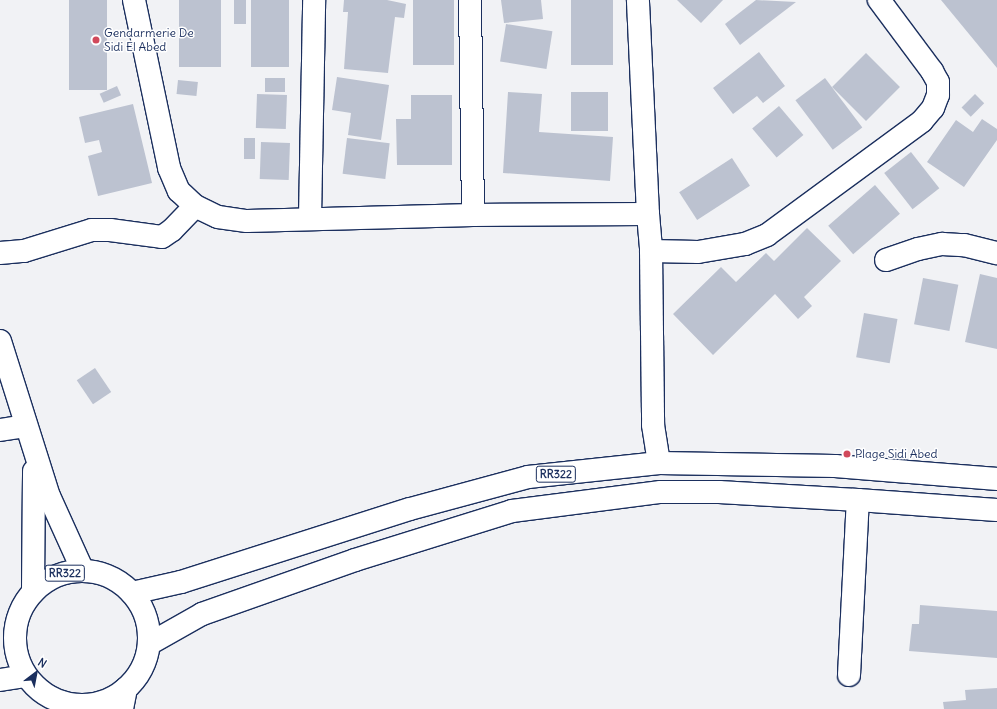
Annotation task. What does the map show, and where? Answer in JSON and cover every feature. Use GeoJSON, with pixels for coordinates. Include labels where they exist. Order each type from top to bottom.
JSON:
{"type":"FeatureCollection","features":[{"type":"Feature","properties":{"kind":"street"},"geometry":{"type":"LineString","coordinates":[[134,0],[169,168],[180,190],[195,206],[218,217],[247,221],[310,218],[473,215],[648,214]]}},
{"type":"Feature","properties":{"kind":"street"},"geometry":{"type":"LineString","coordinates":[[310,218],[314,0]]}},
{"type":"Feature","properties":{"kind":"street"},"geometry":{"type":"LineString","coordinates":[[470,0],[473,215]]}},
{"type":"Feature","properties":{"kind":"street"},"geometry":{"type":"LineString","coordinates":[[638,0],[651,251],[653,425],[659,464]]}},
{"type":"Feature","properties":{"kind":"street"},"geometry":{"type":"LineString","coordinates":[[651,251],[698,252],[745,244],[767,236],[922,121],[933,108],[938,95],[938,82],[932,71],[879,0]]}},
{"type":"Feature","properties":{"kind":"street"},"geometry":{"type":"LineString","coordinates":[[0,254],[24,251],[92,230],[110,230],[162,237],[172,230],[195,206]]}},
{"type":"Feature","properties":{"kind":"street"},"geometry":{"type":"LineString","coordinates":[[886,260],[918,249],[942,244],[964,246],[997,253]]}},
{"type":"Feature","properties":{"kind":"street"},"geometry":{"type":"LineString","coordinates":[[0,341],[25,426],[49,496],[83,571]]}},
{"type":"Feature","properties":{"kind":"street"},"geometry":{"type":"LineString","coordinates":[[0,430],[25,426]]}},
{"type":"Feature","properties":{"kind":"street"},"geometry":{"type":"LineString","coordinates":[[33,450],[34,590]]}},
{"type":"Feature","properties":{"kind":"street","name":"RR322"},"geometry":{"type":"LineString","coordinates":[[132,593],[181,582],[410,509],[528,476],[659,464],[835,466],[997,479]]}},
{"type":"Feature","properties":{"kind":"street","name":"RR322"},"geometry":{"type":"LineString","coordinates":[[149,644],[202,614],[355,560],[512,511],[661,492],[719,492],[997,510]]}},
{"type":"Feature","properties":{"kind":"street"},"geometry":{"type":"LineString","coordinates":[[849,674],[858,500]]}},
{"type":"Feature","properties":{"kind":"street","name":"RR322"},"geometry":{"type":"LineString","coordinates":[[83,571],[112,578],[132,593],[144,614],[149,644],[144,663],[124,698],[81,705],[63,705],[36,687],[26,676],[14,641],[8,629],[34,590],[48,579],[65,573],[83,571]]}},
{"type":"Feature","properties":{"kind":"street"},"geometry":{"type":"LineString","coordinates":[[0,680],[26,676]]}},
{"type":"Feature","properties":{"kind":"building","name":"Gendarmerie De Sidi El Abed"},"geometry":{"type":"Polygon","coordinates":[[[69,0],[107,0],[107,90],[69,90],[69,0]]]}},
{"type":"Feature","properties":{"kind":"building"},"geometry":{"type":"Polygon","coordinates":[[[179,0],[221,0],[221,67],[179,67],[179,0]]]}},
{"type":"Feature","properties":{"kind":"building"},"geometry":{"type":"Polygon","coordinates":[[[234,0],[246,0],[246,24],[234,24],[234,0]]]}},
{"type":"Feature","properties":{"kind":"building"},"geometry":{"type":"Polygon","coordinates":[[[251,0],[289,0],[289,67],[251,67],[251,0]]]}},
{"type":"Feature","properties":{"kind":"building"},"geometry":{"type":"Polygon","coordinates":[[[344,0],[387,0],[406,4],[404,18],[395,17],[388,73],[344,69],[348,12],[343,12],[344,0]]]}},
{"type":"Feature","properties":{"kind":"building"},"geometry":{"type":"Polygon","coordinates":[[[413,0],[454,0],[454,65],[413,65],[413,0]]]}},
{"type":"Feature","properties":{"kind":"building"},"geometry":{"type":"Polygon","coordinates":[[[501,0],[541,0],[543,19],[504,23],[501,0]]]}},
{"type":"Feature","properties":{"kind":"building"},"geometry":{"type":"Polygon","coordinates":[[[571,0],[613,0],[613,65],[571,65],[571,0]]]}},
{"type":"Feature","properties":{"kind":"building"},"geometry":{"type":"Polygon","coordinates":[[[677,0],[723,0],[701,23],[677,0]]]}},
{"type":"Feature","properties":{"kind":"building"},"geometry":{"type":"Polygon","coordinates":[[[756,0],[796,2],[740,45],[725,24],[756,0]]]}},
{"type":"Feature","properties":{"kind":"building"},"geometry":{"type":"Polygon","coordinates":[[[941,0],[997,0],[997,68],[941,0]]]}},
{"type":"Feature","properties":{"kind":"building"},"geometry":{"type":"Polygon","coordinates":[[[506,24],[552,31],[546,69],[500,62],[506,24]]]}},
{"type":"Feature","properties":{"kind":"building"},"geometry":{"type":"Polygon","coordinates":[[[759,52],[785,86],[763,103],[757,96],[733,114],[713,88],[759,52]]]}},
{"type":"Feature","properties":{"kind":"building"},"geometry":{"type":"Polygon","coordinates":[[[866,53],[900,87],[866,121],[832,87],[866,53]]]}},
{"type":"Feature","properties":{"kind":"building"},"geometry":{"type":"Polygon","coordinates":[[[337,77],[389,85],[381,140],[348,135],[351,113],[332,110],[337,77]]]}},
{"type":"Feature","properties":{"kind":"building"},"geometry":{"type":"Polygon","coordinates":[[[265,78],[285,78],[285,92],[265,92],[265,78]]]}},
{"type":"Feature","properties":{"kind":"building"},"geometry":{"type":"Polygon","coordinates":[[[825,78],[862,128],[833,150],[795,100],[825,78]]]}},
{"type":"Feature","properties":{"kind":"building"},"geometry":{"type":"Polygon","coordinates":[[[178,80],[198,82],[196,96],[177,94],[178,80]]]}},
{"type":"Feature","properties":{"kind":"building"},"geometry":{"type":"Polygon","coordinates":[[[117,86],[121,95],[104,103],[100,94],[117,86]]]}},
{"type":"Feature","properties":{"kind":"building"},"geometry":{"type":"Polygon","coordinates":[[[508,92],[542,94],[539,132],[613,137],[610,181],[503,173],[508,92]]]}},
{"type":"Feature","properties":{"kind":"building"},"geometry":{"type":"Polygon","coordinates":[[[571,92],[608,92],[608,131],[571,131],[571,92]]]}},
{"type":"Feature","properties":{"kind":"building"},"geometry":{"type":"Polygon","coordinates":[[[257,94],[287,95],[286,129],[256,128],[257,94]]]}},
{"type":"Feature","properties":{"kind":"building"},"geometry":{"type":"Polygon","coordinates":[[[975,94],[984,103],[971,117],[962,107],[975,94]]]}},
{"type":"Feature","properties":{"kind":"building"},"geometry":{"type":"Polygon","coordinates":[[[411,95],[452,95],[452,165],[397,165],[396,119],[411,119],[411,95]]]}},
{"type":"Feature","properties":{"kind":"building"},"geometry":{"type":"Polygon","coordinates":[[[133,104],[152,183],[98,196],[88,156],[102,152],[99,140],[85,143],[79,117],[133,104]]]}},
{"type":"Feature","properties":{"kind":"building"},"geometry":{"type":"Polygon","coordinates":[[[779,106],[803,135],[777,158],[752,128],[779,106]]]}},
{"type":"Feature","properties":{"kind":"building"},"geometry":{"type":"Polygon","coordinates":[[[982,119],[997,129],[997,140],[964,187],[927,162],[956,120],[973,132],[982,119]]]}},
{"type":"Feature","properties":{"kind":"building"},"geometry":{"type":"Polygon","coordinates":[[[244,138],[255,138],[255,159],[244,159],[244,138]]]}},
{"type":"Feature","properties":{"kind":"building"},"geometry":{"type":"Polygon","coordinates":[[[347,138],[390,143],[385,179],[343,174],[347,138]]]}},
{"type":"Feature","properties":{"kind":"building"},"geometry":{"type":"Polygon","coordinates":[[[261,142],[290,143],[289,180],[260,179],[261,142]]]}},
{"type":"Feature","properties":{"kind":"building"},"geometry":{"type":"Polygon","coordinates":[[[911,152],[939,188],[913,209],[884,173],[911,152]]]}},
{"type":"Feature","properties":{"kind":"building"},"geometry":{"type":"Polygon","coordinates":[[[732,158],[750,186],[697,220],[679,192],[732,158]]]}},
{"type":"Feature","properties":{"kind":"building"},"geometry":{"type":"Polygon","coordinates":[[[875,185],[900,214],[853,254],[828,226],[875,185]]]}},
{"type":"Feature","properties":{"kind":"building"},"geometry":{"type":"Polygon","coordinates":[[[807,228],[841,261],[804,297],[812,306],[798,319],[775,294],[713,355],[673,314],[721,267],[736,282],[766,253],[774,261],[807,228]]]}},
{"type":"Feature","properties":{"kind":"building"},"geometry":{"type":"Polygon","coordinates":[[[980,274],[997,278],[997,349],[965,342],[980,274]]]}},
{"type":"Feature","properties":{"kind":"building"},"geometry":{"type":"Polygon","coordinates":[[[923,278],[958,285],[949,331],[914,324],[923,278]]]}},
{"type":"Feature","properties":{"kind":"building"},"geometry":{"type":"Polygon","coordinates":[[[864,313],[897,319],[890,363],[856,357],[864,313]]]}},
{"type":"Feature","properties":{"kind":"building"},"geometry":{"type":"Polygon","coordinates":[[[95,368],[111,392],[93,404],[77,380],[95,368]]]}},
{"type":"Feature","properties":{"kind":"building"},"geometry":{"type":"Polygon","coordinates":[[[920,605],[997,611],[997,658],[909,651],[912,624],[919,624],[920,605]]]}},
{"type":"Feature","properties":{"kind":"building"},"geometry":{"type":"Polygon","coordinates":[[[997,688],[997,709],[944,709],[943,702],[966,700],[965,690],[997,688]]]}},
{"type":"Feature","properties":{"kind":"place","name":"Gendarmerie De Sidi El Abed"},"geometry":{"type":"Point","coordinates":[96,40]}},
{"type":"Feature","properties":{"kind":"place","name":"Plage Sidi Abed"},"geometry":{"type":"Point","coordinates":[847,454]}}]}
